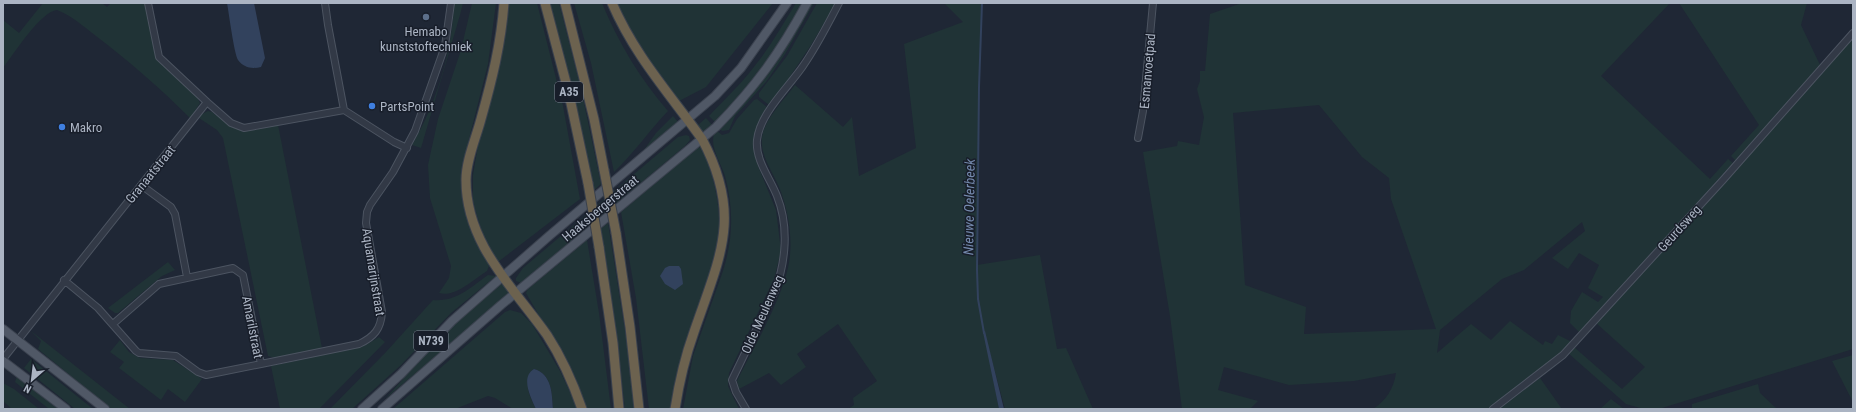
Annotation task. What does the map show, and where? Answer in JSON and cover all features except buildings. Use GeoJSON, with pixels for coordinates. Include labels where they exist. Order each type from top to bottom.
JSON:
{"type":"FeatureCollection","features":[{"type":"Feature","properties":{"kind":"highway"},"geometry":{"type":"LineString","coordinates":[[504,3],[496,66],[471,151],[466,179],[467,202],[477,235],[485,251],[548,337],[572,380],[582,409]]}},
{"type":"Feature","properties":{"kind":"highway","name":"A35"},"geometry":{"type":"LineString","coordinates":[[546,3],[569,94],[588,183],[613,343],[619,409]]}},
{"type":"Feature","properties":{"kind":"highway","name":"A35"},"geometry":{"type":"LineString","coordinates":[[565,3],[594,119],[616,233],[630,327],[639,409]]}},
{"type":"Feature","properties":{"kind":"highway"},"geometry":{"type":"LineString","coordinates":[[612,3],[622,27],[638,54],[702,139],[710,154],[720,180],[724,205],[724,228],[718,265],[686,356],[675,409]]}},
{"type":"Feature","properties":{"kind":"main road","name":"Haaksbergerstraat"},"geometry":{"type":"LineString","coordinates":[[362,409],[401,374],[452,321],[565,222],[715,96],[738,71],[786,3]]}},
{"type":"Feature","properties":{"kind":"main road","name":"Haaksbergerstraat"},"geometry":{"type":"LineString","coordinates":[[382,409],[516,293],[721,122],[758,81],[782,47],[807,3]]}},
{"type":"Feature","properties":{"kind":"main road"},"geometry":{"type":"LineString","coordinates":[[3,329],[105,409]]}},
{"type":"Feature","properties":{"kind":"main road"},"geometry":{"type":"LineString","coordinates":[[3,360],[66,409]]}},
{"type":"Feature","properties":{"kind":"street"},"geometry":{"type":"LineString","coordinates":[[148,3],[159,57],[231,123],[244,128],[344,110],[394,142],[407,148]]}},
{"type":"Feature","properties":{"kind":"street"},"geometry":{"type":"LineString","coordinates":[[326,3],[328,26],[344,110]]}},
{"type":"Feature","properties":{"kind":"street","name":"Aquamarijnstraat"},"geometry":{"type":"LineString","coordinates":[[260,364],[359,344],[367,341],[377,332],[381,323],[382,312],[366,222],[367,212],[407,148],[415,131],[445,46],[451,3]]}},
{"type":"Feature","properties":{"kind":"street","name":"Olde Meulenweg"},"geometry":{"type":"LineString","coordinates":[[746,409],[736,392],[732,380],[775,291],[780,278],[784,253],[781,209],[759,158],[757,151],[758,134],[764,118],[804,65],[839,3]]}},
{"type":"Feature","properties":{"kind":"street","name":"Esmanvoetpad"},"geometry":{"type":"LineString","coordinates":[[1138,138],[1143,111],[1153,3]]}},
{"type":"Feature","properties":{"kind":"street","name":"Geurdsweg"},"geometry":{"type":"LineString","coordinates":[[1493,409],[1564,355],[1723,180],[1853,33]]}},
{"type":"Feature","properties":{"kind":"street","name":"Granaatstraat"},"geometry":{"type":"LineString","coordinates":[[3,360],[64,280],[207,102]]}},
{"type":"Feature","properties":{"kind":"street"},"geometry":{"type":"LineString","coordinates":[[141,184],[171,207],[175,214],[187,277]]}},
{"type":"Feature","properties":{"kind":"street","name":"Amarilstraat"},"geometry":{"type":"LineString","coordinates":[[64,280],[98,308],[139,353],[144,355],[176,356],[202,374],[212,374],[260,364],[243,275],[233,268],[159,284],[113,324]]}},
{"type":"Feature","properties":{"kind":"green space"},"geometry":{"type":"Polygon","coordinates":[[[43,3],[102,3],[107,7],[111,3],[145,3],[156,59],[196,95],[200,103],[190,118],[156,85],[120,55],[77,22],[57,10],[50,12],[36,25],[3,68],[3,20],[19,33],[43,3]]]}},
{"type":"Feature","properties":{"kind":"green space"},"geometry":{"type":"Polygon","coordinates":[[[454,3],[463,3],[460,15],[421,148],[412,145],[429,112],[442,76],[450,40],[454,3]]]}},
{"type":"Feature","properties":{"kind":"green space"},"geometry":{"type":"Polygon","coordinates":[[[472,3],[496,3],[488,64],[467,147],[464,166],[480,247],[489,266],[487,271],[464,287],[445,294],[439,293],[449,278],[451,266],[430,198],[428,165],[438,119],[461,50],[472,3]]]}},
{"type":"Feature","properties":{"kind":"green space"},"geometry":{"type":"Polygon","coordinates":[[[507,3],[537,3],[563,106],[580,199],[498,262],[483,235],[475,209],[473,200],[473,175],[507,3]]]}},
{"type":"Feature","properties":{"kind":"green space"},"geometry":{"type":"Polygon","coordinates":[[[550,3],[559,3],[581,89],[601,184],[593,191],[565,61],[550,3]]]}},
{"type":"Feature","properties":{"kind":"green space"},"geometry":{"type":"Polygon","coordinates":[[[574,3],[602,3],[608,18],[630,60],[668,111],[614,172],[591,63],[574,3]]]}},
{"type":"Feature","properties":{"kind":"green space"},"geometry":{"type":"Polygon","coordinates":[[[615,3],[773,3],[706,87],[679,101],[641,51],[615,3]]]}},
{"type":"Feature","properties":{"kind":"green space"},"geometry":{"type":"Polygon","coordinates":[[[796,3],[805,3],[770,62],[716,123],[709,116],[752,70],[773,41],[796,3]]]}},
{"type":"Feature","properties":{"kind":"green space"},"geometry":{"type":"Polygon","coordinates":[[[810,3],[814,3],[785,54],[766,82],[735,116],[729,130],[722,131],[718,127],[810,3]]]}},
{"type":"Feature","properties":{"kind":"green space"},"geometry":{"type":"Polygon","coordinates":[[[817,3],[836,3],[811,45],[771,105],[769,105],[759,97],[759,93],[787,56],[817,3]]]}},
{"type":"Feature","properties":{"kind":"green space"},"geometry":{"type":"Polygon","coordinates":[[[944,3],[982,3],[979,87],[977,265],[1040,255],[1057,349],[1066,348],[1093,409],[1005,409],[984,331],[999,409],[848,409],[854,405],[853,398],[877,381],[838,324],[797,354],[806,367],[781,385],[769,373],[739,389],[737,381],[769,319],[788,270],[790,255],[790,231],[786,207],[778,184],[763,153],[762,136],[765,127],[795,85],[843,127],[852,117],[859,176],[916,148],[904,44],[963,22],[944,3]]]}},
{"type":"Feature","properties":{"kind":"green space"},"geometry":{"type":"Polygon","coordinates":[[[1242,3],[1670,3],[1601,76],[1710,179],[1728,159],[1733,163],[1580,333],[1570,323],[1571,311],[1582,292],[1598,302],[1603,297],[1588,288],[1599,265],[1579,253],[1568,269],[1552,258],[1585,231],[1582,222],[1524,270],[1502,279],[1440,330],[1437,353],[1471,324],[1491,340],[1510,321],[1543,345],[1545,341],[1552,344],[1558,335],[1572,342],[1565,351],[1491,409],[1373,409],[1378,406],[1389,394],[1396,373],[1354,381],[1289,385],[1224,367],[1218,390],[1258,401],[1250,409],[1182,409],[1170,316],[1143,152],[1177,146],[1178,141],[1199,145],[1204,117],[1197,89],[1200,81],[1200,71],[1205,71],[1210,14],[1242,3]],[[1319,105],[1233,113],[1245,285],[1306,307],[1304,334],[1436,329],[1391,199],[1389,178],[1362,157],[1319,105]]]}},
{"type":"Feature","properties":{"kind":"green space"},"geometry":{"type":"Polygon","coordinates":[[[1679,3],[1807,3],[1801,25],[1821,67],[1736,161],[1731,156],[1759,125],[1679,3]]]}},
{"type":"Feature","properties":{"kind":"green space"},"geometry":{"type":"Polygon","coordinates":[[[1853,38],[1853,349],[1662,408],[1644,409],[1626,404],[1568,353],[1574,347],[1622,389],[1645,367],[1595,322],[1853,38]]]}},
{"type":"Feature","properties":{"kind":"green space"},"geometry":{"type":"Polygon","coordinates":[[[757,99],[768,108],[756,129],[758,166],[776,210],[781,251],[774,279],[729,373],[728,386],[739,409],[683,409],[693,356],[723,271],[729,247],[731,224],[730,200],[725,176],[714,147],[714,135],[716,130],[722,135],[729,133],[737,119],[754,100],[757,99]]]}},
{"type":"Feature","properties":{"kind":"green space"},"geometry":{"type":"Polygon","coordinates":[[[208,111],[212,112],[236,128],[243,130],[278,125],[322,348],[274,358],[268,356],[223,138],[217,130],[199,118],[202,114],[208,111]]]}},
{"type":"Feature","properties":{"kind":"green space"},"geometry":{"type":"Polygon","coordinates":[[[673,116],[678,122],[636,161],[656,133],[673,116]]]}},
{"type":"Feature","properties":{"kind":"green space"},"geometry":{"type":"Polygon","coordinates":[[[706,118],[713,126],[703,135],[698,125],[706,118]]]}},
{"type":"Feature","properties":{"kind":"green space"},"geometry":{"type":"Polygon","coordinates":[[[686,135],[689,136],[690,140],[685,146],[521,283],[516,281],[516,278],[523,268],[678,137],[686,135]]]}},
{"type":"Feature","properties":{"kind":"green space"},"geometry":{"type":"Polygon","coordinates":[[[698,147],[703,148],[715,186],[719,221],[718,248],[673,409],[649,409],[636,298],[621,212],[698,147]]]}},
{"type":"Feature","properties":{"kind":"green space"},"geometry":{"type":"Polygon","coordinates":[[[608,223],[628,350],[634,409],[625,409],[613,308],[600,229],[608,223]]]}},
{"type":"Feature","properties":{"kind":"green space"},"geometry":{"type":"Polygon","coordinates":[[[587,240],[599,313],[611,409],[587,409],[575,377],[526,293],[528,289],[587,240]]]}},
{"type":"Feature","properties":{"kind":"green space"},"geometry":{"type":"Polygon","coordinates":[[[168,262],[175,270],[162,276],[118,313],[115,313],[108,308],[168,262]]]}},
{"type":"Feature","properties":{"kind":"green space"},"geometry":{"type":"Polygon","coordinates":[[[488,275],[496,276],[451,313],[401,365],[352,409],[330,409],[386,352],[433,300],[449,299],[456,296],[469,289],[488,275]]]}},
{"type":"Feature","properties":{"kind":"green space"},"geometry":{"type":"Polygon","coordinates":[[[503,283],[511,293],[385,399],[450,327],[503,283]]]}},
{"type":"Feature","properties":{"kind":"green space"},"geometry":{"type":"Polygon","coordinates":[[[510,310],[521,313],[532,324],[560,371],[578,409],[553,409],[548,380],[544,375],[534,369],[529,381],[528,389],[536,409],[513,409],[495,398],[488,396],[455,409],[393,409],[505,312],[510,310]]]}},
{"type":"Feature","properties":{"kind":"green space"},"geometry":{"type":"Polygon","coordinates":[[[31,331],[130,409],[111,409],[38,349],[41,341],[31,331]]]}},
{"type":"Feature","properties":{"kind":"green space"},"geometry":{"type":"Polygon","coordinates":[[[379,337],[385,342],[319,409],[280,409],[271,366],[357,348],[366,345],[379,337]]]}},
{"type":"Feature","properties":{"kind":"green space"},"geometry":{"type":"Polygon","coordinates":[[[120,340],[129,352],[140,358],[173,360],[202,379],[185,402],[168,389],[161,400],[119,368],[124,362],[110,352],[120,340]]]}},
{"type":"Feature","properties":{"kind":"green space"},"geometry":{"type":"Polygon","coordinates":[[[1853,355],[1853,402],[1832,361],[1853,355]]]}},
{"type":"Feature","properties":{"kind":"green space"},"geometry":{"type":"Polygon","coordinates":[[[31,359],[93,409],[75,409],[24,368],[31,359]]]}},
{"type":"Feature","properties":{"kind":"green space"},"geometry":{"type":"Polygon","coordinates":[[[17,376],[58,409],[49,409],[15,382],[17,376]]]}},
{"type":"Feature","properties":{"kind":"green space"},"geometry":{"type":"Polygon","coordinates":[[[1540,378],[1562,409],[1499,409],[1540,378]]]}},
{"type":"Feature","properties":{"kind":"green space"},"geometry":{"type":"Polygon","coordinates":[[[3,383],[14,389],[39,409],[12,409],[3,401],[3,383]]]}},
{"type":"Feature","properties":{"kind":"green space"},"geometry":{"type":"Polygon","coordinates":[[[1758,384],[1760,393],[1777,409],[1692,409],[1692,404],[1758,384]]]}},
{"type":"Feature","properties":{"kind":"green space"},"geometry":{"type":"Polygon","coordinates":[[[1611,399],[1624,409],[1600,409],[1611,399]]]}},
{"type":"Feature","properties":{"kind":"water"},"geometry":{"type":"Polygon","coordinates":[[[227,3],[254,3],[265,58],[261,67],[248,67],[243,65],[238,60],[233,42],[227,3]]]}},
{"type":"Feature","properties":{"kind":"water"},"geometry":{"type":"Polygon","coordinates":[[[669,266],[679,266],[681,269],[683,284],[675,290],[665,284],[660,276],[665,268],[669,266]]]}},
{"type":"Feature","properties":{"kind":"water"},"geometry":{"type":"Polygon","coordinates":[[[985,331],[1004,409],[999,409],[983,332],[985,331]]]}},
{"type":"Feature","properties":{"kind":"water"},"geometry":{"type":"Polygon","coordinates":[[[534,369],[544,375],[548,380],[553,409],[536,409],[529,394],[527,382],[530,373],[534,369]]]}},
{"type":"Feature","properties":{"kind":"waterway","name":"Nieuwe Oelerbeek"},"geometry":{"type":"LineString","coordinates":[[982,3],[979,87],[977,270],[978,299],[984,333]]}},
{"type":"Feature","properties":{"kind":"place","name":"Hemabo kunststoftechniek"},"geometry":{"type":"Point","coordinates":[426,17]}},
{"type":"Feature","properties":{"kind":"place","name":"PartsPoint"},"geometry":{"type":"Point","coordinates":[372,106]}},
{"type":"Feature","properties":{"kind":"place","name":"Makro"},"geometry":{"type":"Point","coordinates":[62,127]}}]}
